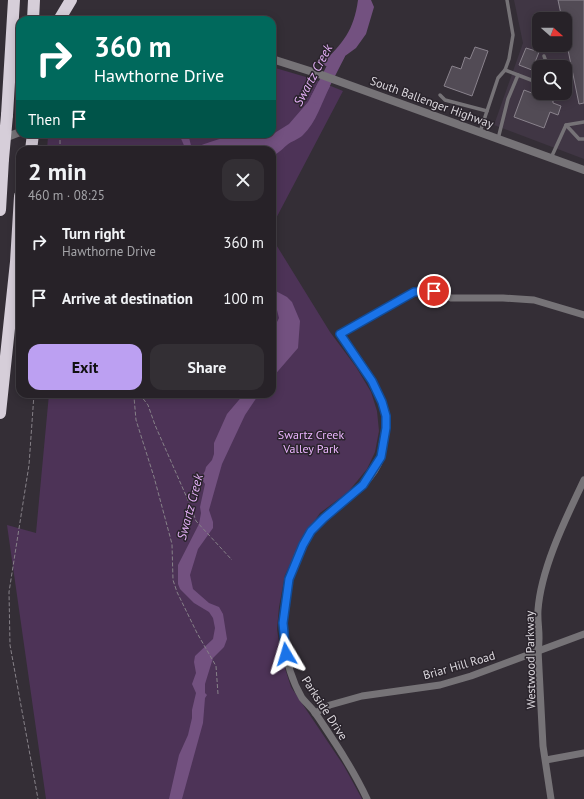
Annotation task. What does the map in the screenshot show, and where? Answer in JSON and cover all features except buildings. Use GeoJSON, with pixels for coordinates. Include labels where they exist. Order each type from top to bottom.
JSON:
{"type":"FeatureCollection","features":[{"type":"Feature","properties":{"kind":"highway"},"geometry":{"type":"LineString","coordinates":[[0,210],[14,0]]}},
{"type":"Feature","properties":{"kind":"highway"},"geometry":{"type":"LineString","coordinates":[[33,16],[34,0]]}},
{"type":"Feature","properties":{"kind":"highway"},"geometry":{"type":"LineString","coordinates":[[61,16],[71,0]]}},
{"type":"Feature","properties":{"kind":"highway"},"geometry":{"type":"LineString","coordinates":[[0,413],[16,262]]}},
{"type":"Feature","properties":{"kind":"street","name":"South Ballenger Highway"},"geometry":{"type":"LineString","coordinates":[[276,60],[340,81],[584,170]]}},
{"type":"Feature","properties":{"kind":"street"},"geometry":{"type":"LineString","coordinates":[[0,140],[16,134]]}},
{"type":"Feature","properties":{"kind":"street","name":"Parkside Drive"},"geometry":{"type":"LineString","coordinates":[[368,799],[357,776],[297,687],[286,654],[283,623],[289,579],[303,545],[311,531],[363,485],[371,475],[381,457],[386,428],[386,416],[382,402],[372,381],[340,334],[414,292],[434,291],[451,298],[503,298],[534,300],[584,315]]}},
{"type":"Feature","properties":{"kind":"street","name":"Westwood Parkway"},"geometry":{"type":"LineString","coordinates":[[551,799],[543,746],[538,650],[540,640],[538,610],[547,567],[569,511],[584,480]]}},
{"type":"Feature","properties":{"kind":"street","name":"Briar Hill Road"},"geometry":{"type":"LineString","coordinates":[[315,713],[330,705],[362,696],[440,685],[471,676],[584,634]]}},
{"type":"Feature","properties":{"kind":"street"},"geometry":{"type":"LineString","coordinates":[[546,760],[584,754]]}},
{"type":"Feature","properties":{"kind":"lane"},"geometry":{"type":"LineString","coordinates":[[480,132],[498,78],[505,70],[513,41],[507,0]]}},
{"type":"Feature","properties":{"kind":"lane"},"geometry":{"type":"LineString","coordinates":[[544,56],[545,60]]}},
{"type":"Feature","properties":{"kind":"lane"},"geometry":{"type":"LineString","coordinates":[[505,70],[532,80]]}},
{"type":"Feature","properties":{"kind":"lane"},"geometry":{"type":"LineString","coordinates":[[498,139],[508,99],[518,75]]}},
{"type":"Feature","properties":{"kind":"lane"},"geometry":{"type":"LineString","coordinates":[[440,95],[445,100],[487,111]]}},
{"type":"Feature","properties":{"kind":"lane"},"geometry":{"type":"LineString","coordinates":[[566,125],[584,122]]}},
{"type":"Feature","properties":{"kind":"lane"},"geometry":{"type":"LineString","coordinates":[[566,125],[579,139],[584,139]]}},
{"type":"Feature","properties":{"kind":"lane"},"geometry":{"type":"LineString","coordinates":[[551,158],[566,125]]}},
{"type":"Feature","properties":{"kind":"path"},"geometry":{"type":"LineString","coordinates":[[34,398],[29,465],[9,592],[10,645],[38,799]]}},
{"type":"Feature","properties":{"kind":"path"},"geometry":{"type":"LineString","coordinates":[[134,398],[136,420],[154,477],[172,544],[172,564],[175,586],[183,606],[216,666],[218,694]]}},
{"type":"Feature","properties":{"kind":"path"},"geometry":{"type":"LineString","coordinates":[[143,398],[148,405],[196,521],[232,560]]}},
{"type":"Feature","properties":{"kind":"shaded area"},"geometry":{"type":"Polygon","coordinates":[[[358,0],[371,0],[374,7],[366,34],[356,48],[345,56],[336,70],[321,64],[336,50],[346,36],[354,20],[358,0]]]}},
{"type":"Feature","properties":{"kind":"shaded area"},"geometry":{"type":"Polygon","coordinates":[[[514,0],[584,0],[584,159],[494,125],[523,43],[514,0]]]}},
{"type":"Feature","properties":{"kind":"shaded area"},"geometry":{"type":"Polygon","coordinates":[[[319,81],[330,86],[312,125],[301,137],[276,154],[276,146],[200,146],[223,138],[276,138],[276,132],[289,124],[308,102],[319,81]]]}},
{"type":"Feature","properties":{"kind":"shaded area"},"geometry":{"type":"Polygon","coordinates":[[[181,138],[189,138],[191,146],[184,146],[181,138]]]}},
{"type":"Feature","properties":{"kind":"shaded area"},"geometry":{"type":"Polygon","coordinates":[[[276,291],[287,297],[292,302],[300,321],[298,348],[276,373],[276,324],[279,318],[276,291]]]}},
{"type":"Feature","properties":{"kind":"shaded area"},"geometry":{"type":"Polygon","coordinates":[[[241,398],[256,398],[245,415],[222,464],[209,510],[213,522],[213,528],[198,549],[190,575],[193,589],[209,603],[219,607],[223,614],[227,639],[224,647],[213,658],[205,684],[205,693],[207,695],[205,698],[203,723],[182,799],[169,799],[179,755],[188,735],[192,718],[192,710],[196,693],[192,684],[196,673],[194,662],[195,656],[213,639],[215,628],[213,618],[209,612],[194,603],[180,589],[178,584],[178,565],[199,524],[201,513],[200,507],[205,484],[201,478],[206,467],[212,460],[214,454],[214,443],[227,414],[241,398]]]}},
{"type":"Feature","properties":{"kind":"green space"},"geometry":{"type":"Polygon","coordinates":[[[276,68],[316,80],[343,91],[276,218],[276,146],[47,146],[48,138],[276,138],[276,68]]]}},
{"type":"Feature","properties":{"kind":"green space","name":"Swartz Creek Valley Park"},"geometry":{"type":"Polygon","coordinates":[[[276,244],[330,332],[356,367],[371,392],[377,411],[379,431],[375,452],[367,469],[348,492],[320,513],[303,538],[285,575],[279,607],[277,629],[281,656],[291,687],[344,766],[362,799],[46,799],[7,525],[36,533],[49,398],[276,398],[276,244]]]}},
{"type":"Feature","properties":{"kind":"waterway","name":"Swartz Creek"},"geometry":{"type":"LineString","coordinates":[[317,98],[339,55]]}},
{"type":"Feature","properties":{"kind":"route"},"geometry":{"type":"LineString","coordinates":[[286,654],[283,623],[289,579],[303,545],[311,531],[363,485],[371,475],[381,457],[386,428],[386,416],[378,393],[354,353],[340,334],[414,292],[434,291]]}}]}
